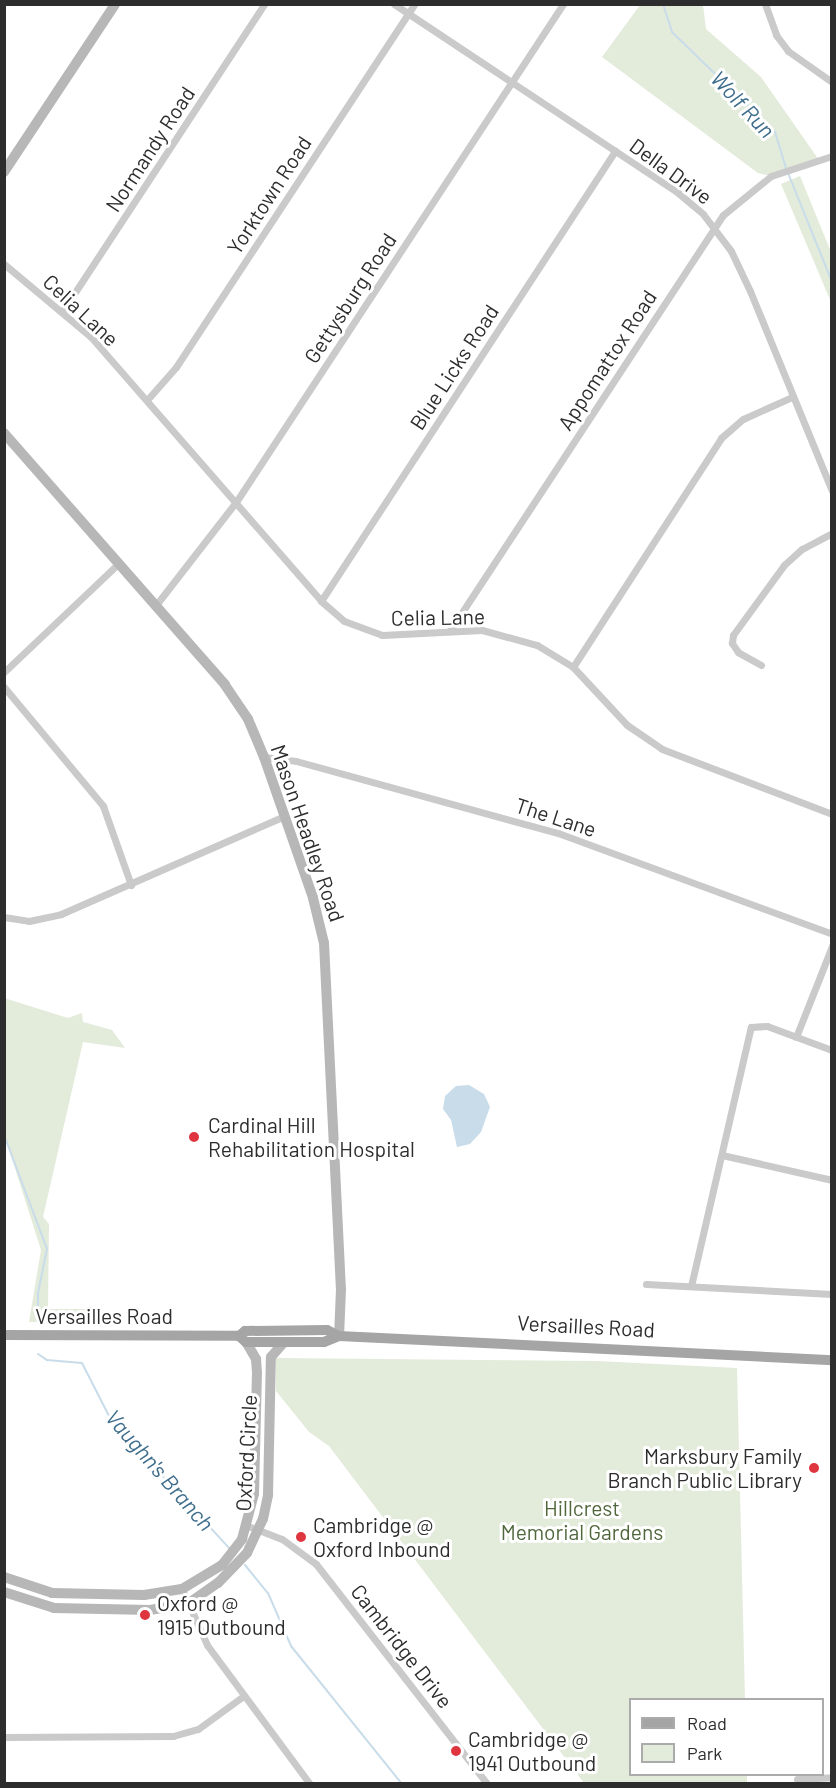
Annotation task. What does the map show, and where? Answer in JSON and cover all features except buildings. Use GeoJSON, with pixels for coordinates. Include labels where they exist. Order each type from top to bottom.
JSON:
{"type":"FeatureCollection","features":[{"type":"Feature","properties":{"kind":"main road","name":"Versailles Road"},"geometry":{"type":"LineString","coordinates":[[242,1339],[245,1331],[316,1330],[339,1336],[831,1360]]}},
{"type":"Feature","properties":{"kind":"main road","name":"Versailles Road"},"geometry":{"type":"LineString","coordinates":[[4,1335],[242,1339],[284,1342],[324,1342],[339,1336]]}},
{"type":"Feature","properties":{"kind":"street"},"geometry":{"type":"LineString","coordinates":[[4,172],[115,4]]}},
{"type":"Feature","properties":{"kind":"street","name":"Normandy Road"},"geometry":{"type":"LineString","coordinates":[[62,312],[264,4]]}},
{"type":"Feature","properties":{"kind":"street","name":"Della Drive"},"geometry":{"type":"LineString","coordinates":[[394,4],[677,192],[714,226],[750,291],[831,491]]}},
{"type":"Feature","properties":{"kind":"street","name":"Yorktown Road"},"geometry":{"type":"LineString","coordinates":[[147,400],[176,367],[414,4]]}},
{"type":"Feature","properties":{"kind":"street","name":"Gettysburg Road"},"geometry":{"type":"LineString","coordinates":[[156,604],[236,502],[563,4]]}},
{"type":"Feature","properties":{"kind":"street"},"geometry":{"type":"LineString","coordinates":[[765,4],[776,35],[788,51],[831,82]]}},
{"type":"Feature","properties":{"kind":"street","name":"Blue Licks Road"},"geometry":{"type":"LineString","coordinates":[[321,601],[615,151]]}},
{"type":"Feature","properties":{"kind":"street","name":"Appomattox Road"},"geometry":{"type":"LineString","coordinates":[[451,629],[714,226],[738,200],[779,173],[831,156]]}},
{"type":"Feature","properties":{"kind":"street","name":"Celia Lane"},"geometry":{"type":"LineString","coordinates":[[4,264],[91,337],[321,601],[354,626],[382,635],[417,635],[451,629],[505,634],[537,645],[573,667],[627,725],[662,749],[831,814]]}},
{"type":"Feature","properties":{"kind":"street"},"geometry":{"type":"LineString","coordinates":[[573,667],[721,438],[743,419],[792,397]]}},
{"type":"Feature","properties":{"kind":"street","name":"Mason Headley Road"},"geometry":{"type":"LineString","coordinates":[[4,433],[156,604],[236,699],[264,757],[314,898],[324,943],[341,1289],[339,1336]]}},
{"type":"Feature","properties":{"kind":"street"},"geometry":{"type":"LineString","coordinates":[[761,665],[738,652],[732,643],[733,635],[784,565],[802,549],[831,533]]}},
{"type":"Feature","properties":{"kind":"street"},"geometry":{"type":"LineString","coordinates":[[4,672],[119,563]]}},
{"type":"Feature","properties":{"kind":"street"},"geometry":{"type":"LineString","coordinates":[[4,687],[103,806],[130,885]]}},
{"type":"Feature","properties":{"kind":"street","name":"The Lane"},"geometry":{"type":"LineString","coordinates":[[264,757],[296,761],[558,833],[831,934]]}},
{"type":"Feature","properties":{"kind":"street"},"geometry":{"type":"LineString","coordinates":[[4,917],[43,920],[130,885],[284,816]]}},
{"type":"Feature","properties":{"kind":"street"},"geometry":{"type":"LineString","coordinates":[[796,1037],[831,946]]}},
{"type":"Feature","properties":{"kind":"street"},"geometry":{"type":"LineString","coordinates":[[691,1286],[752,1026],[767,1026],[831,1050]]}},
{"type":"Feature","properties":{"kind":"street"},"geometry":{"type":"LineString","coordinates":[[722,1155],[831,1179]]}},
{"type":"Feature","properties":{"kind":"street"},"geometry":{"type":"LineString","coordinates":[[646,1284],[831,1294]]}},
{"type":"Feature","properties":{"kind":"street","name":"Oxford Circle"},"geometry":{"type":"LineString","coordinates":[[4,1577],[33,1589],[69,1594],[144,1595],[182,1589],[222,1565],[248,1526],[254,1494],[256,1359],[242,1339]]}},
{"type":"Feature","properties":{"kind":"street","name":"Oxford Circle"},"geometry":{"type":"LineString","coordinates":[[4,1592],[20,1599],[62,1609],[150,1610],[189,1603],[218,1583],[237,1563],[259,1530],[268,1495],[272,1357],[284,1342]]}},
{"type":"Feature","properties":{"kind":"street","name":"Cambridge Drive"},"geometry":{"type":"LineString","coordinates":[[248,1526],[291,1544],[316,1564],[487,1784]]}},
{"type":"Feature","properties":{"kind":"street"},"geometry":{"type":"LineString","coordinates":[[182,1589],[207,1645],[242,1698],[310,1784]]}},
{"type":"Feature","properties":{"kind":"street"},"geometry":{"type":"LineString","coordinates":[[4,1737],[173,1736],[198,1729],[242,1698]]}},
{"type":"Feature","properties":{"kind":"street"},"geometry":{"type":"LineString","coordinates":[[797,1779],[831,1777]]}},
{"type":"Feature","properties":{"kind":"green space"},"geometry":{"type":"Polygon","coordinates":[[[640,5],[703,5],[706,29],[761,77],[819,160],[771,176],[758,173],[602,57],[640,5]]]}},
{"type":"Feature","properties":{"kind":"green space"},"geometry":{"type":"Polygon","coordinates":[[[800,176],[831,252],[831,302],[781,184],[800,176]]]}},
{"type":"Feature","properties":{"kind":"green space"},"geometry":{"type":"Polygon","coordinates":[[[4,998],[68,1018],[82,1013],[83,1022],[112,1030],[125,1048],[83,1042],[43,1217],[49,1224],[48,1309],[94,1309],[95,1323],[29,1322],[41,1250],[5,1137],[4,998]]]}},
{"type":"Feature","properties":{"kind":"green space","name":"Hillcrest Memorial Gardens"},"geometry":{"type":"Polygon","coordinates":[[[276,1358],[597,1361],[737,1368],[745,1698],[629,1698],[629,1776],[747,1776],[747,1783],[584,1783],[329,1446],[309,1432],[276,1391],[276,1358]]]}},
{"type":"Feature","properties":{"kind":"water"},"geometry":{"type":"Polygon","coordinates":[[[469,1085],[484,1094],[490,1107],[481,1132],[470,1144],[457,1147],[451,1120],[443,1109],[445,1096],[456,1086],[469,1085]]]}},
{"type":"Feature","properties":{"kind":"waterway","name":"Wolf Run"},"geometry":{"type":"LineString","coordinates":[[663,4],[672,32],[775,132],[786,168]]}},
{"type":"Feature","properties":{"kind":"waterway","name":"Wolf Run"},"geometry":{"type":"LineString","coordinates":[[788,173],[832,282]]}},
{"type":"Feature","properties":{"kind":"waterway","name":"Vaughn's Branch"},"geometry":{"type":"LineString","coordinates":[[4,1135],[47,1249],[38,1293],[38,1318]]}},
{"type":"Feature","properties":{"kind":"waterway","name":"Vaughn's Branch"},"geometry":{"type":"LineString","coordinates":[[38,1354],[47,1360],[82,1363],[111,1420],[229,1548]]}},
{"type":"Feature","properties":{"kind":"waterway","name":"Vaughn's Branch"},"geometry":{"type":"LineString","coordinates":[[245,1565],[268,1593],[291,1646],[402,1784]]}},
{"type":"Feature","properties":{"kind":"place","name":"Cardinal Hill Rehabilitation Hospital"},"geometry":{"type":"Point","coordinates":[194,1137]}},
{"type":"Feature","properties":{"kind":"place","name":"Marksbury Family Branch Public Library"},"geometry":{"type":"Point","coordinates":[814,1468]}},
{"type":"Feature","properties":{"kind":"place","name":"Cambridge @ Oxford Inbound"},"geometry":{"type":"Point","coordinates":[301,1537]}},
{"type":"Feature","properties":{"kind":"place","name":"Oxford @ 1915 Outbound"},"geometry":{"type":"Point","coordinates":[145,1615]}},
{"type":"Feature","properties":{"kind":"place","name":"Cambridge @ 1941 Outbound"},"geometry":{"type":"Point","coordinates":[456,1751]}}]}
